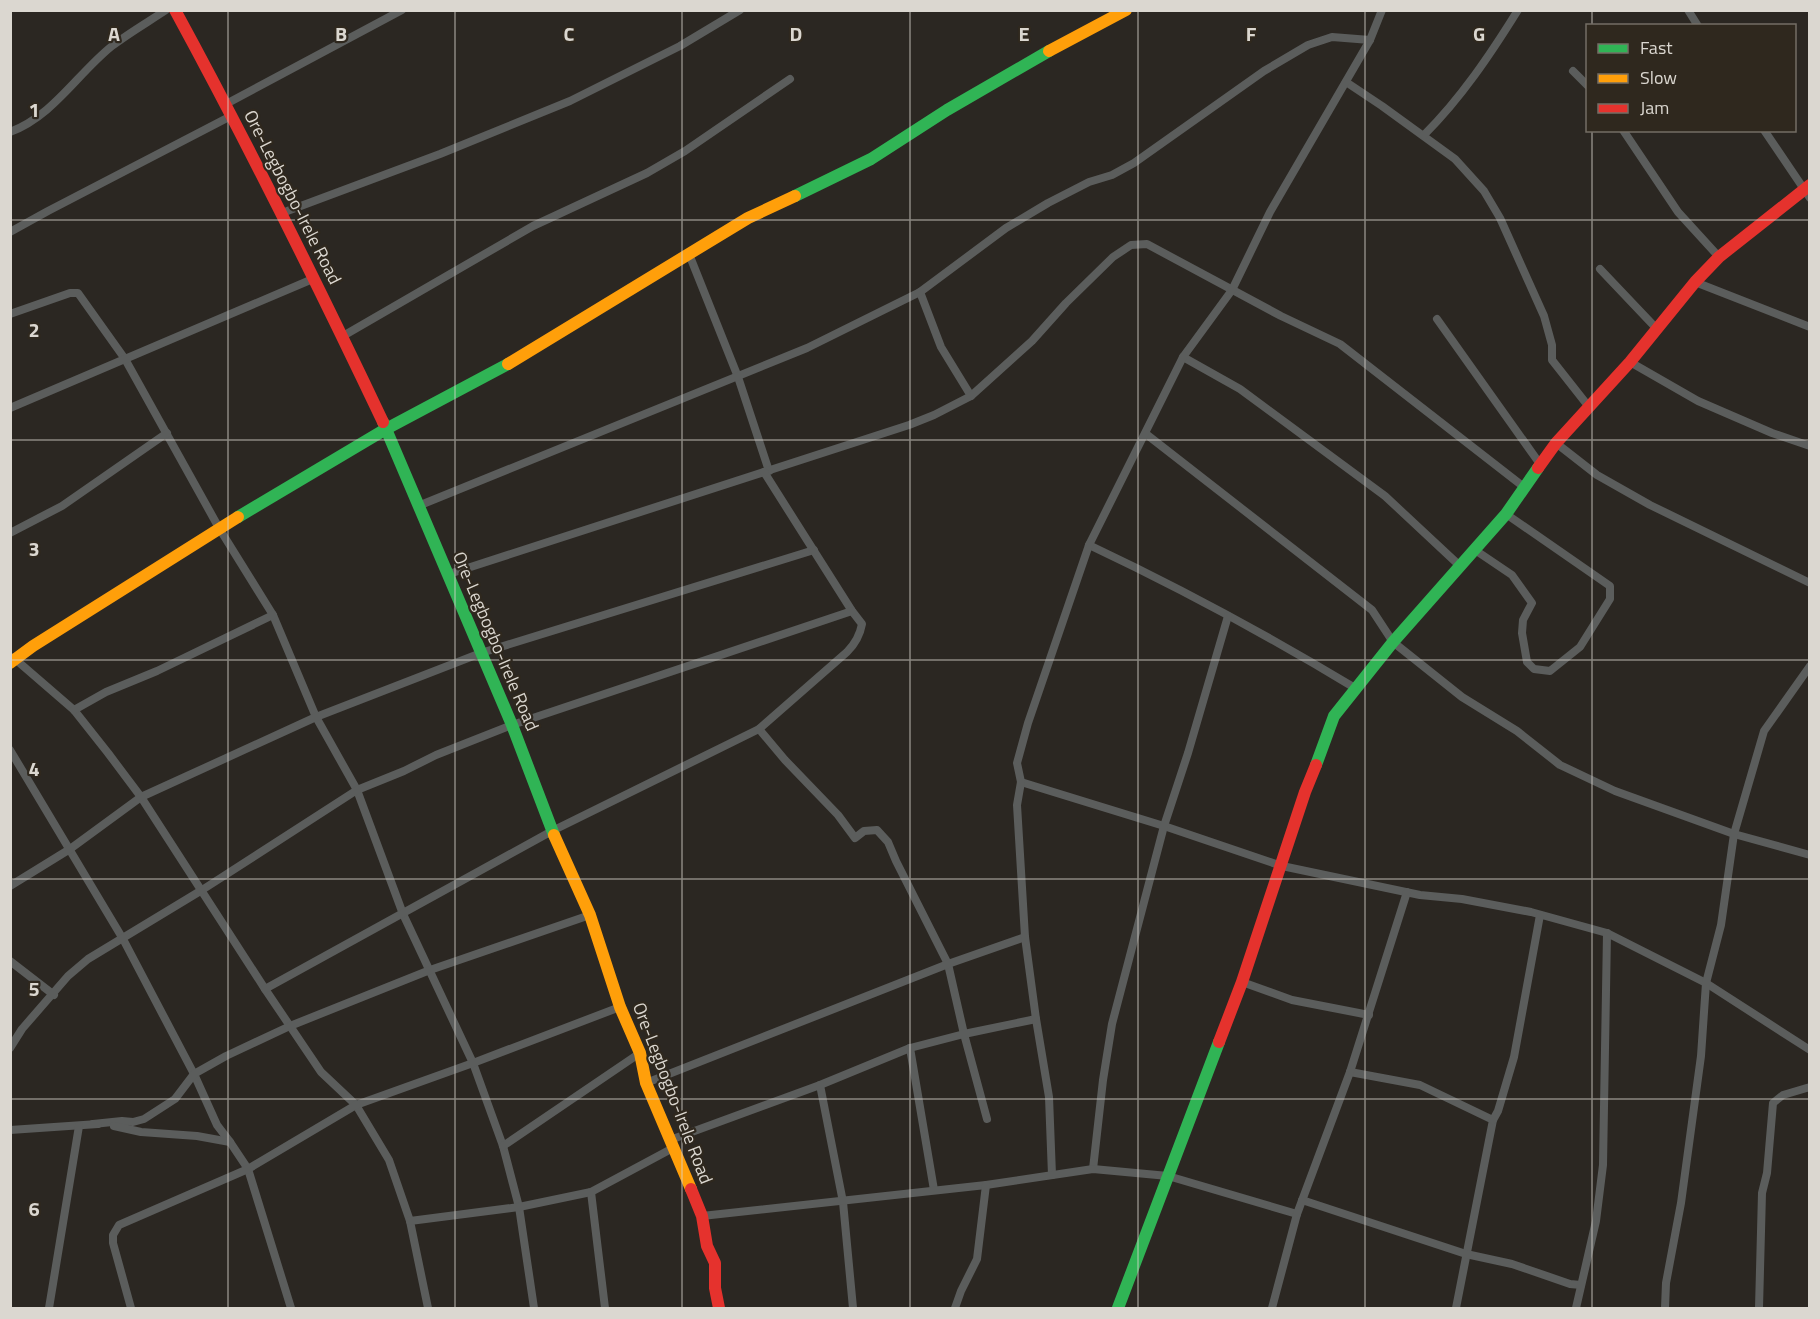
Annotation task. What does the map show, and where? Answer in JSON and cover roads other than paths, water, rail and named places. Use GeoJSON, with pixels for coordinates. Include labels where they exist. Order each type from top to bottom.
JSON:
{"type":"FeatureCollection","features":[{"type":"Feature","properties":{"kind":"street"},"geometry":{"type":"LineString","coordinates":[[10,132],[32,122],[48,110],[111,47],[166,10]]}},
{"type":"Feature","properties":{"kind":"street","name":"Ore-Legbogbo-Irele Road"},"geometry":{"type":"LineString","coordinates":[[175,10],[315,278],[386,429],[418,506],[450,574],[512,725],[552,831],[590,915],[620,1006],[640,1053],[646,1083],[702,1216],[707,1246],[715,1263],[715,1288],[719,1308]]}},
{"type":"Feature","properties":{"kind":"street"},"geometry":{"type":"LineString","coordinates":[[226,104],[402,10]]}},
{"type":"Feature","properties":{"kind":"street"},"geometry":{"type":"LineString","coordinates":[[282,213],[440,154],[570,101],[680,46],[740,10]]}},
{"type":"Feature","properties":{"kind":"street"},"geometry":{"type":"LineString","coordinates":[[428,1308],[410,1221],[389,1160],[356,1105],[321,1072],[141,797],[74,710],[12,659],[219,528],[386,429],[517,359],[748,218],[871,159],[947,110],[1035,58],[1126,10]]}},
{"type":"Feature","properties":{"kind":"street"},"geometry":{"type":"LineString","coordinates":[[1052,1175],[1049,1097],[1035,1019],[1025,937],[1017,805],[1021,782],[1017,763],[1028,723],[1089,545],[1183,357],[1232,290],[1270,212],[1370,40],[1382,10]]}},
{"type":"Feature","properties":{"kind":"street"},"geometry":{"type":"LineString","coordinates":[[1424,135],[1458,97],[1490,55],[1518,10]]}},
{"type":"Feature","properties":{"kind":"street"},"geometry":{"type":"LineString","coordinates":[[1688,10],[1697,24]]}},
{"type":"Feature","properties":{"kind":"street"},"geometry":{"type":"LineString","coordinates":[[418,506],[807,348],[920,292],[1006,228],[1089,182],[1112,175],[1134,164],[1286,57],[1308,45],[1332,37],[1370,40]]}},
{"type":"Feature","properties":{"kind":"street"},"geometry":{"type":"LineString","coordinates":[[1573,71],[1586,85]]}},
{"type":"Feature","properties":{"kind":"street"},"geometry":{"type":"LineString","coordinates":[[343,336],[533,226],[647,173],[684,151],[790,79]]}},
{"type":"Feature","properties":{"kind":"street"},"geometry":{"type":"LineString","coordinates":[[1346,82],[1455,159],[1485,191],[1500,218],[1544,316],[1552,345],[1552,360],[1589,407]]}},
{"type":"Feature","properties":{"kind":"street"},"geometry":{"type":"LineString","coordinates":[[10,232],[231,116]]}},
{"type":"Feature","properties":{"kind":"street"},"geometry":{"type":"LineString","coordinates":[[1624,132],[1678,212],[1719,257]]}},
{"type":"Feature","properties":{"kind":"street"},"geometry":{"type":"LineString","coordinates":[[1118,1308],[1242,982],[1305,792],[1334,716],[1393,642],[1506,514],[1556,443],[1630,362],[1695,282],[1719,257],[1808,191],[1765,132]]}},
{"type":"Feature","properties":{"kind":"street"},"geometry":{"type":"LineString","coordinates":[[450,574],[934,416],[971,396],[1032,341],[1066,303],[1113,257],[1131,245],[1139,243],[1155,247],[1232,290],[1340,344],[1524,487]]}},
{"type":"Feature","properties":{"kind":"street"},"geometry":{"type":"LineString","coordinates":[[265,989],[552,831],[759,729],[855,644],[862,624],[767,471],[738,376],[689,254]]}},
{"type":"Feature","properties":{"kind":"street"},"geometry":{"type":"LineString","coordinates":[[1600,269],[1656,328]]}},
{"type":"Feature","properties":{"kind":"street"},"geometry":{"type":"LineString","coordinates":[[11,407],[315,278]]}},
{"type":"Feature","properties":{"kind":"street"},"geometry":{"type":"LineString","coordinates":[[1695,282],[1809,327]]}},
{"type":"Feature","properties":{"kind":"street"},"geometry":{"type":"LineString","coordinates":[[920,292],[941,347],[971,396]]}},
{"type":"Feature","properties":{"kind":"street"},"geometry":{"type":"LineString","coordinates":[[10,315],[70,293],[78,293],[125,359],[219,528],[273,615],[316,717],[357,790],[403,914],[473,1063],[503,1146],[519,1207],[534,1308]]}},
{"type":"Feature","properties":{"kind":"street"},"geometry":{"type":"LineString","coordinates":[[1437,320],[1540,464]]}},
{"type":"Feature","properties":{"kind":"street"},"geometry":{"type":"LineString","coordinates":[[1183,357],[1240,389],[1384,496],[1460,566]]}},
{"type":"Feature","properties":{"kind":"street"},"geometry":{"type":"LineString","coordinates":[[1630,362],[1698,401],[1772,433],[1809,446]]}},
{"type":"Feature","properties":{"kind":"street"},"geometry":{"type":"LineString","coordinates":[[10,534],[62,506],[167,433]]}},
{"type":"Feature","properties":{"kind":"street"},"geometry":{"type":"LineString","coordinates":[[1146,434],[1372,610],[1393,642],[1462,697],[1517,731],[1560,765],[1615,791],[1734,834],[1809,855]]}},
{"type":"Feature","properties":{"kind":"street"},"geometry":{"type":"LineString","coordinates":[[1556,443],[1597,475],[1650,505],[1809,583]]}},
{"type":"Feature","properties":{"kind":"street"},"geometry":{"type":"LineString","coordinates":[[1475,550],[1512,575],[1532,603],[1523,620],[1522,633],[1527,662],[1534,669],[1550,671],[1580,647],[1610,599],[1610,586],[1506,514]]}},
{"type":"Feature","properties":{"kind":"street"},"geometry":{"type":"LineString","coordinates":[[1089,545],[1164,581],[1292,650],[1355,688]]}},
{"type":"Feature","properties":{"kind":"street"},"geometry":{"type":"LineString","coordinates":[[10,886],[70,849],[141,797],[316,717],[482,653],[814,550]]}},
{"type":"Feature","properties":{"kind":"street"},"geometry":{"type":"LineString","coordinates":[[10,1048],[22,1029],[54,995],[68,976],[88,959],[202,890],[357,790],[512,725],[852,611]]}},
{"type":"Feature","properties":{"kind":"street"},"geometry":{"type":"LineString","coordinates":[[74,710],[106,692],[158,671],[273,615]]}},
{"type":"Feature","properties":{"kind":"street"},"geometry":{"type":"LineString","coordinates":[[1094,1169],[1103,1080],[1112,1024],[1164,826],[1228,616]]}},
{"type":"Feature","properties":{"kind":"street"},"geometry":{"type":"LineString","coordinates":[[1665,1308],[1666,1283],[1681,1203],[1701,1056],[1706,983],[1721,925],[1734,834],[1764,731],[1809,666]]}},
{"type":"Feature","properties":{"kind":"street"},"geometry":{"type":"LineString","coordinates":[[759,729],[785,760],[838,815],[855,838],[870,830],[877,830],[888,842],[948,964],[987,1119]]}},
{"type":"Feature","properties":{"kind":"street"},"geometry":{"type":"LineString","coordinates":[[10,750],[123,939],[194,1074],[217,1125],[248,1169],[291,1308]]}},
{"type":"Feature","properties":{"kind":"street"},"geometry":{"type":"LineString","coordinates":[[1021,782],[1164,826],[1282,866],[1407,892],[1462,899],[1540,915],[1607,933],[1706,983],[1809,1050]]}},
{"type":"Feature","properties":{"kind":"street"},"geometry":{"type":"LineString","coordinates":[[1272,1308],[1297,1214],[1350,1072],[1407,892]]}},
{"type":"Feature","properties":{"kind":"street"},"geometry":{"type":"LineString","coordinates":[[10,1130],[79,1126],[122,1120],[133,1122],[144,1119],[175,1099],[194,1074],[290,1026],[430,970],[590,915]]}},
{"type":"Feature","properties":{"kind":"street"},"geometry":{"type":"LineString","coordinates":[[1456,1308],[1493,1120],[1514,1057],[1540,915]]}},
{"type":"Feature","properties":{"kind":"street"},"geometry":{"type":"LineString","coordinates":[[1576,1308],[1596,1221],[1603,1165],[1607,933]]}},
{"type":"Feature","properties":{"kind":"street"},"geometry":{"type":"LineString","coordinates":[[646,1083],[948,964],[1025,937]]}},
{"type":"Feature","properties":{"kind":"street"},"geometry":{"type":"LineString","coordinates":[[10,961],[54,995]]}},
{"type":"Feature","properties":{"kind":"street"},"geometry":{"type":"LineString","coordinates":[[1242,982],[1292,1000],[1369,1015]]}},
{"type":"Feature","properties":{"kind":"street"},"geometry":{"type":"LineString","coordinates":[[131,1308],[113,1243],[113,1235],[119,1225],[248,1169],[356,1105],[620,1006]]}},
{"type":"Feature","properties":{"kind":"street"},"geometry":{"type":"LineString","coordinates":[[410,1221],[519,1207],[591,1192],[672,1144],[910,1048],[1035,1019]]}},
{"type":"Feature","properties":{"kind":"street"},"geometry":{"type":"LineString","coordinates":[[910,1048],[934,1190]]}},
{"type":"Feature","properties":{"kind":"street"},"geometry":{"type":"LineString","coordinates":[[503,1146],[640,1053]]}},
{"type":"Feature","properties":{"kind":"street"},"geometry":{"type":"LineString","coordinates":[[1350,1072],[1420,1085],[1493,1120]]}},
{"type":"Feature","properties":{"kind":"street"},"geometry":{"type":"LineString","coordinates":[[820,1085],[843,1202],[854,1308]]}},
{"type":"Feature","properties":{"kind":"street"},"geometry":{"type":"LineString","coordinates":[[1759,1308],[1761,1193],[1767,1173],[1773,1103],[1783,1095],[1809,1087]]}},
{"type":"Feature","properties":{"kind":"street"},"geometry":{"type":"LineString","coordinates":[[93,1124],[230,1142]]}},
{"type":"Feature","properties":{"kind":"street"},"geometry":{"type":"LineString","coordinates":[[49,1308],[79,1126]]}},
{"type":"Feature","properties":{"kind":"street"},"geometry":{"type":"LineString","coordinates":[[702,1216],[986,1185],[1094,1169],[1168,1176],[1297,1214]]}},
{"type":"Feature","properties":{"kind":"street"},"geometry":{"type":"LineString","coordinates":[[956,1308],[977,1259],[986,1185]]}},
{"type":"Feature","properties":{"kind":"street"},"geometry":{"type":"LineString","coordinates":[[591,1192],[605,1308]]}},
{"type":"Feature","properties":{"kind":"street"},"geometry":{"type":"LineString","coordinates":[[1302,1200],[1466,1254],[1512,1264],[1570,1284],[1581,1285]]}}]}
